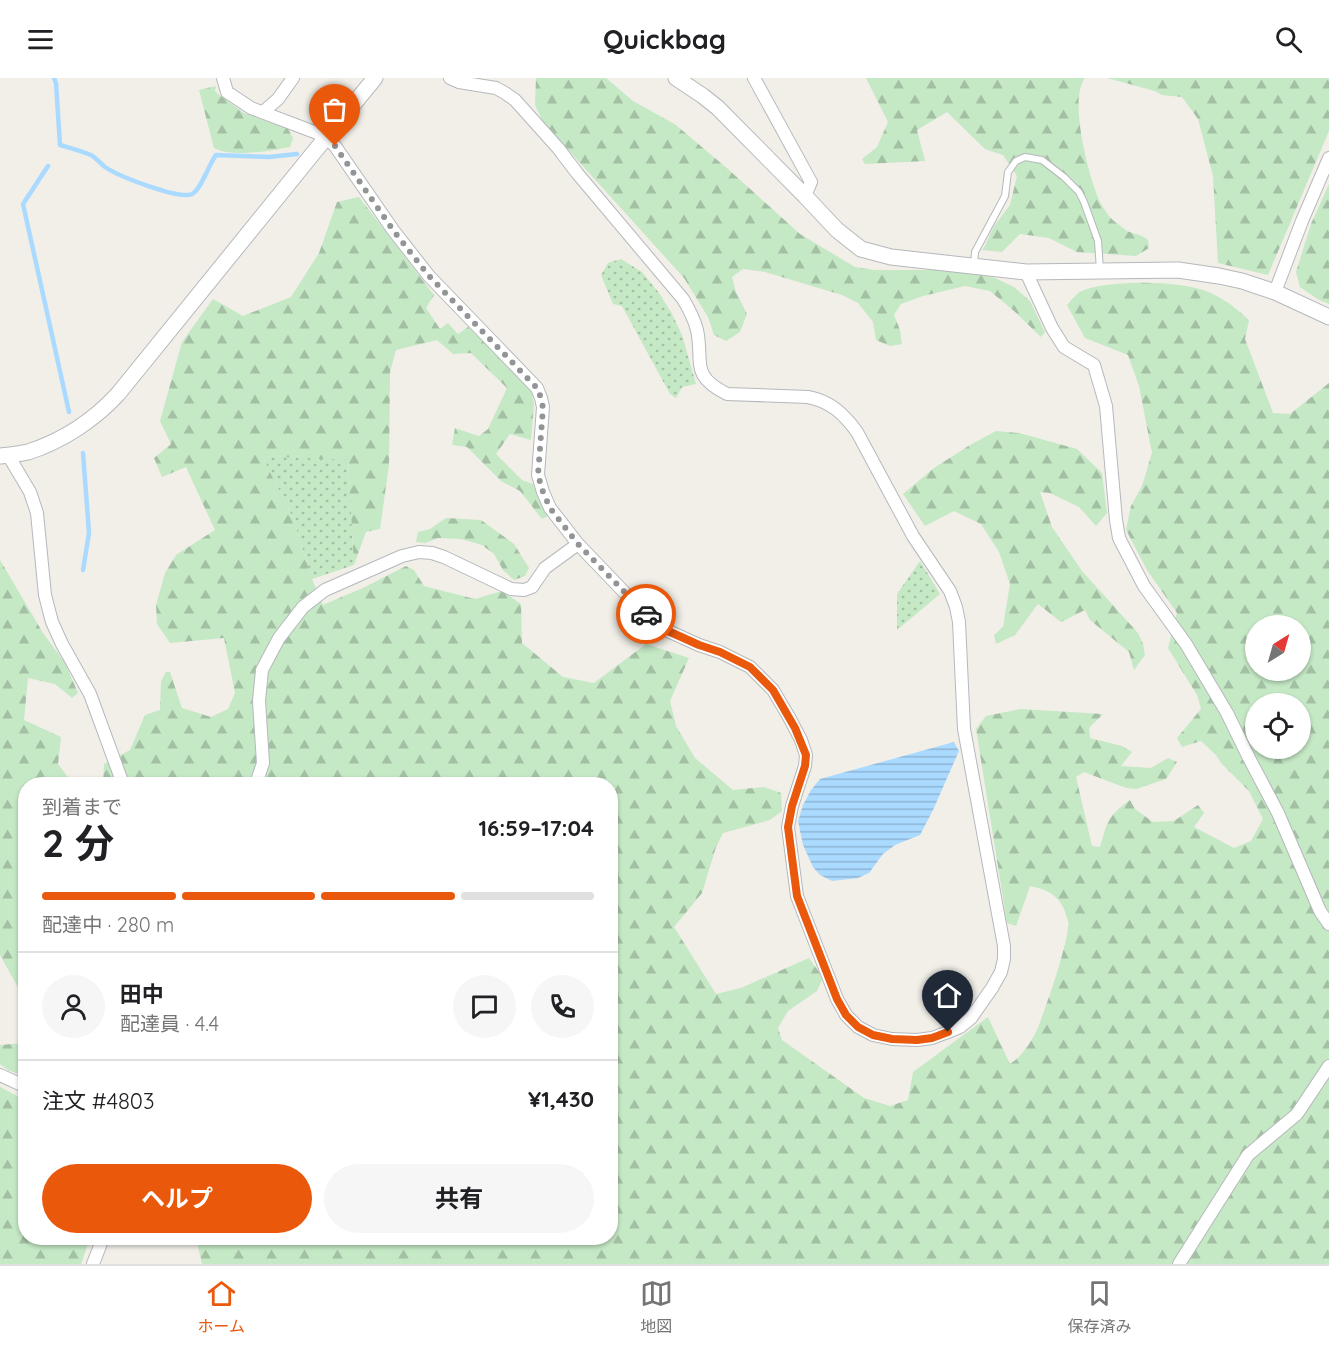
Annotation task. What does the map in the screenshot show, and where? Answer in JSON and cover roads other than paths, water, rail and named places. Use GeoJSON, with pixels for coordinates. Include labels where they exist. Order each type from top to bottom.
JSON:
{"type":"FeatureCollection","features":[{"type":"Feature","properties":{"kind":"street"},"geometry":{"type":"LineString","coordinates":[[223,78],[227,92],[251,108],[317,133],[335,146],[393,230],[429,276],[537,388],[543,408],[538,475],[550,508],[578,544],[648,616],[668,631],[750,667],[773,690],[801,740],[806,755],[788,827],[797,896],[837,999],[846,1015],[858,1027],[873,1035],[892,1039],[932,1038],[960,1027],[970,1018],[1001,972],[1004,946],[964,729],[959,622],[950,591],[913,536],[857,432],[846,417],[826,402],[818,399],[727,394],[705,379],[699,364],[697,330],[683,299],[558,148],[505,93],[496,88],[459,82],[450,78]]}},
{"type":"Feature","properties":{"kind":"street"},"geometry":{"type":"LineString","coordinates":[[263,112],[278,99],[293,78]]}},
{"type":"Feature","properties":{"kind":"street"},"geometry":{"type":"LineString","coordinates":[[120,777],[90,693],[52,622],[45,595],[37,513],[30,492],[4,456],[27,452],[59,438],[81,426],[104,409],[375,78]]}},
{"type":"Feature","properties":{"kind":"street"},"geometry":{"type":"LineString","coordinates":[[676,78],[718,108],[837,230],[861,249],[891,258],[1026,272],[1178,270],[1230,279],[1275,292],[1329,317]]}},
{"type":"Feature","properties":{"kind":"street"},"geometry":{"type":"LineString","coordinates":[[754,78],[811,182],[806,196]]}},
{"type":"Feature","properties":{"kind":"street"},"geometry":{"type":"LineString","coordinates":[[1275,292],[1329,158]]}},
{"type":"Feature","properties":{"kind":"street"},"geometry":{"type":"LineString","coordinates":[[1026,272],[1052,328],[1064,347],[1094,364],[1106,406],[1119,538],[1144,586],[1186,644],[1227,713],[1278,813],[1320,911],[1329,924]]}},
{"type":"Feature","properties":{"kind":"street"},"geometry":{"type":"LineString","coordinates":[[258,777],[263,763],[259,701],[262,670],[279,638],[303,607],[325,590],[402,556],[419,552],[444,557],[511,589],[524,590],[532,586],[545,568],[578,544]]}},
{"type":"Feature","properties":{"kind":"street"},"geometry":{"type":"LineString","coordinates":[[1179,1264],[1248,1155],[1297,1114],[1329,1066]]}},
{"type":"Feature","properties":{"kind":"street"},"geometry":{"type":"LineString","coordinates":[[0,1075],[18,1083]]}},
{"type":"Feature","properties":{"kind":"street"},"geometry":{"type":"LineString","coordinates":[[93,1264],[100,1245]]}},
{"type":"Feature","properties":{"kind":"lane"},"geometry":{"type":"LineString","coordinates":[[973,266],[975,252],[1005,196],[1008,172],[1016,161],[1025,157],[1042,160],[1079,192],[1098,241],[1100,271]]}},
{"type":"Feature","properties":{"kind":"water"},"geometry":{"type":"Polygon","coordinates":[[[954,742],[959,751],[920,835],[895,845],[883,854],[869,873],[858,878],[832,881],[820,875],[813,867],[803,845],[798,821],[803,805],[820,779],[954,742]]]}},
{"type":"Feature","properties":{"kind":"waterway"},"geometry":{"type":"LineString","coordinates":[[54,78],[60,145],[91,155],[112,171],[162,190],[175,194],[192,194],[199,187],[216,155],[269,157],[297,154]]}},
{"type":"Feature","properties":{"kind":"waterway"},"geometry":{"type":"LineString","coordinates":[[48,166],[23,204],[69,412]]}},
{"type":"Feature","properties":{"kind":"waterway"},"geometry":{"type":"LineString","coordinates":[[83,453],[89,533],[83,570]]}}]}
